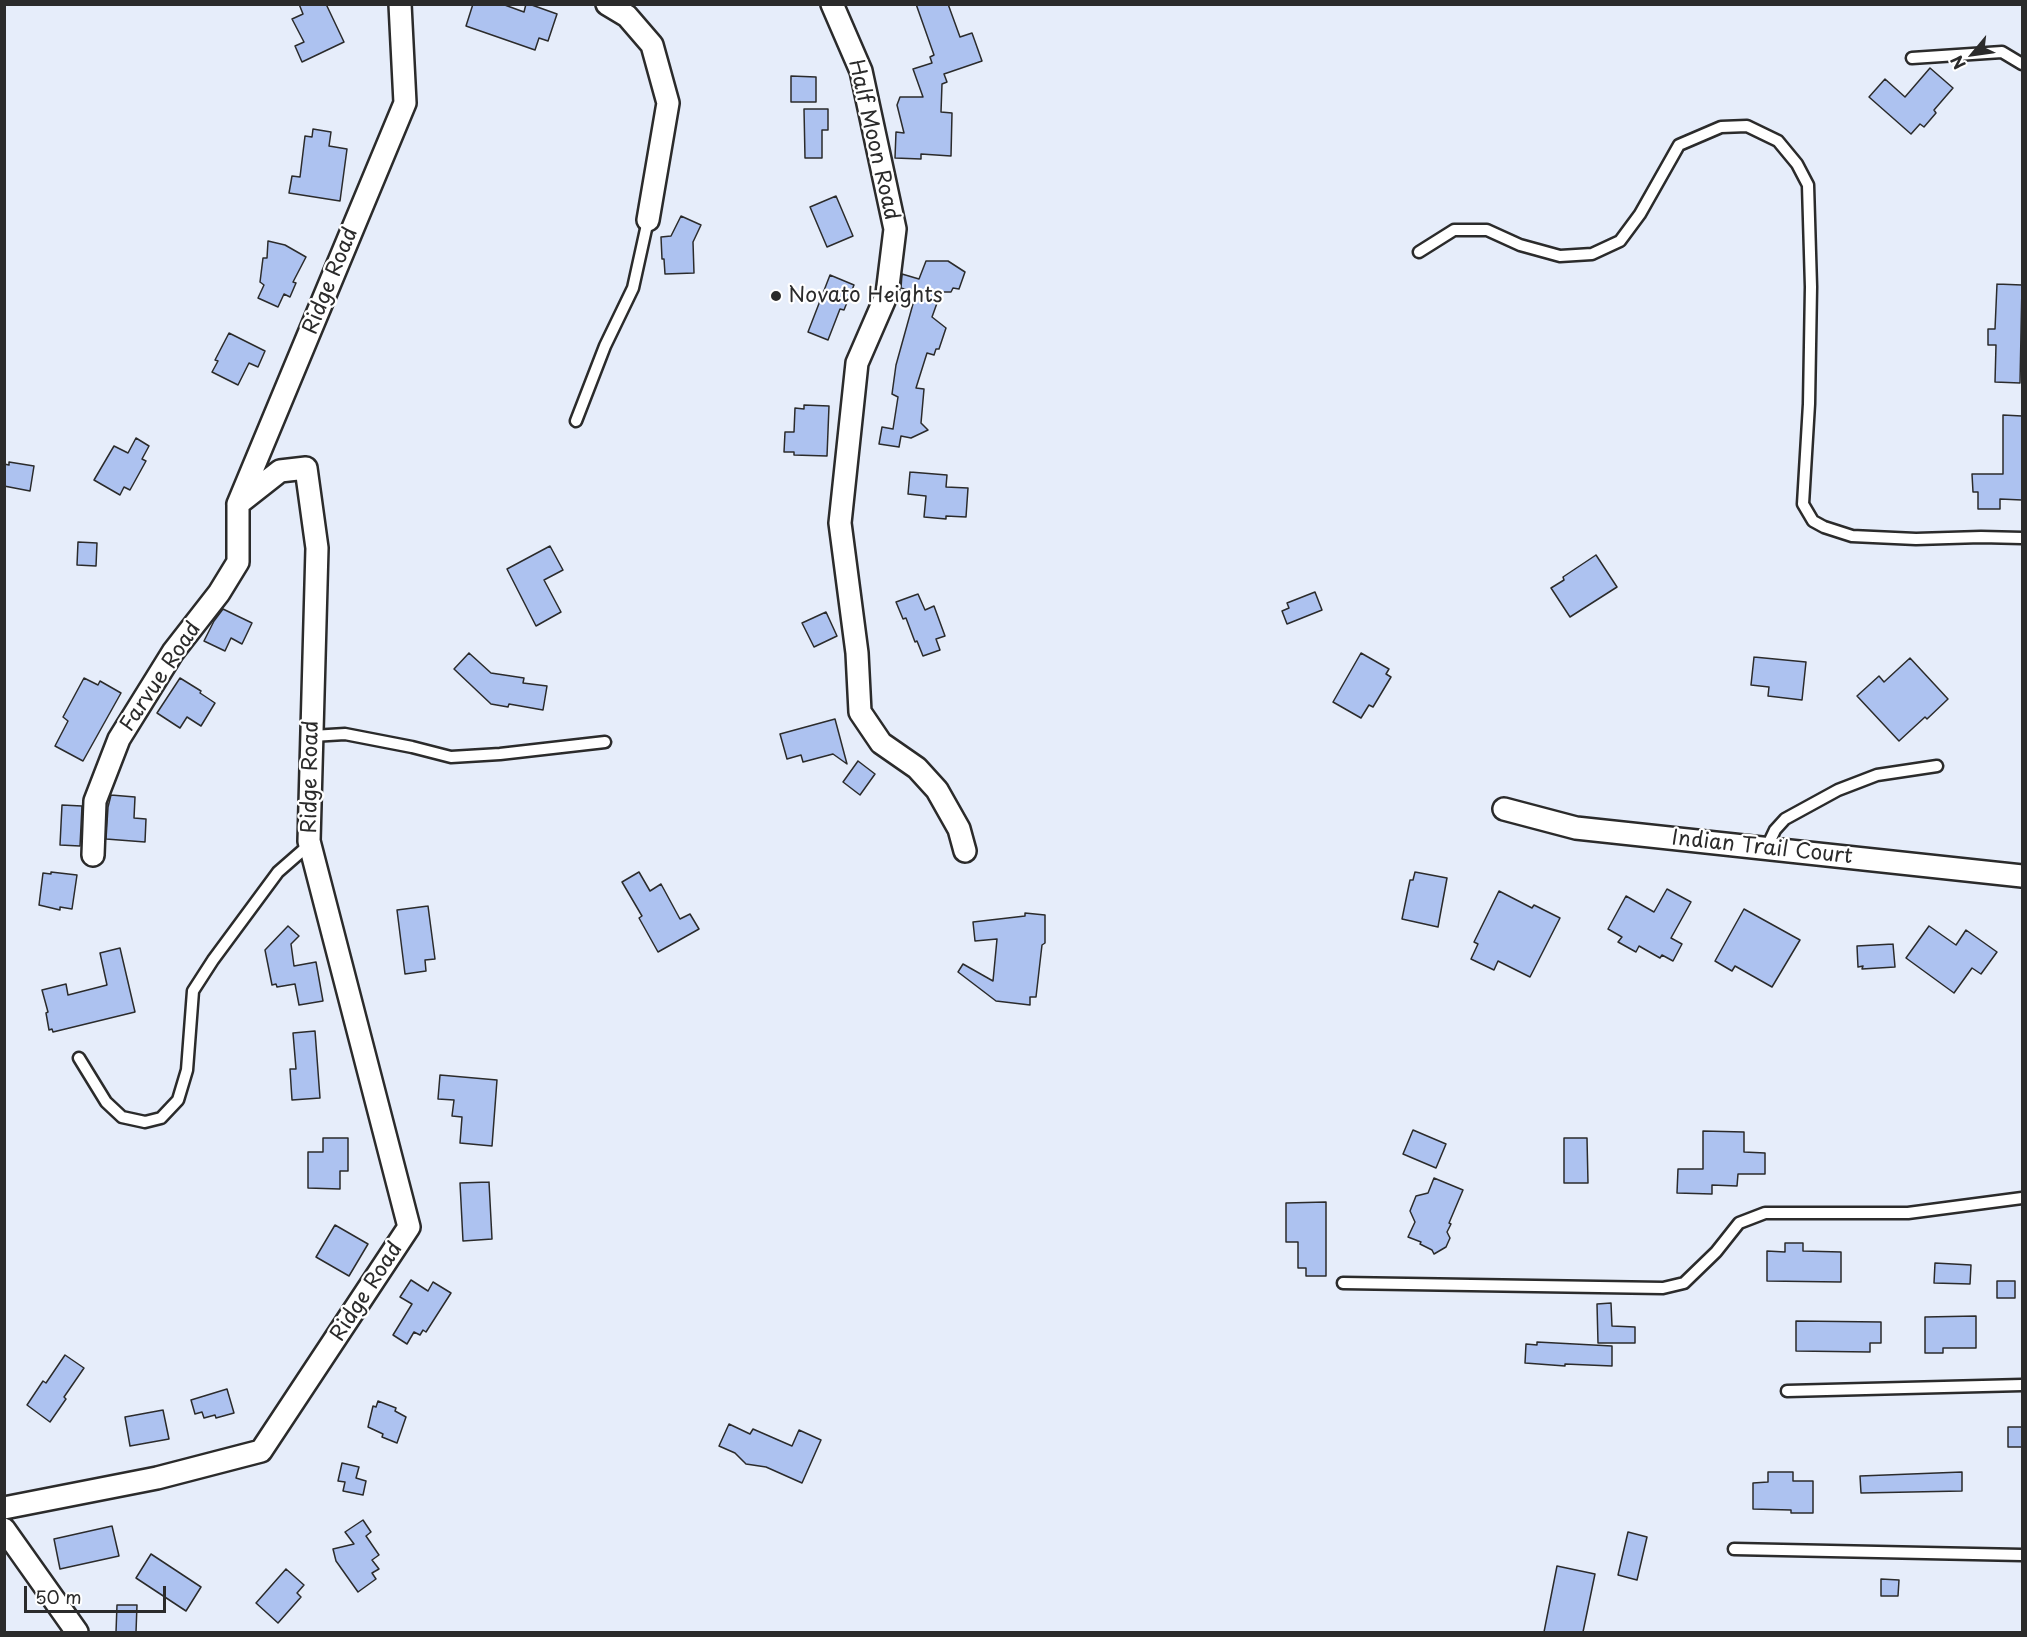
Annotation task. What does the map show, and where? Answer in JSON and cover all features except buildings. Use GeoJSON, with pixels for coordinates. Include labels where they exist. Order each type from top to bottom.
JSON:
{"type":"FeatureCollection","features":[{"type":"Feature","properties":{"kind":"street","name":"Ridge Road"},"geometry":{"type":"LineString","coordinates":[[238,504],[405,103],[400,4]]}},
{"type":"Feature","properties":{"kind":"street"},"geometry":{"type":"LineString","coordinates":[[607,4],[627,16],[652,45],[668,103],[648,220]]}},
{"type":"Feature","properties":{"kind":"street","name":"Half Moon Road"},"geometry":{"type":"LineString","coordinates":[[832,4],[861,71],[895,229],[887,294],[856,363],[840,523],[857,653],[860,712],[881,743],[917,768],[937,790],[959,829],[965,851]]}},
{"type":"Feature","properties":{"kind":"street","name":"Ridge Road"},"geometry":{"type":"LineString","coordinates":[[4,1508],[157,1478],[261,1451],[409,1227],[310,844],[317,548],[306,468],[280,471],[238,504]]}},
{"type":"Feature","properties":{"kind":"street","name":"Farvue Road"},"geometry":{"type":"LineString","coordinates":[[93,855],[95,801],[119,739],[173,652],[219,594],[238,562],[238,504]]}},
{"type":"Feature","properties":{"kind":"street","name":"Indian Trail Court"},"geometry":{"type":"LineString","coordinates":[[1504,808],[1576,828],[2022,876]]}},
{"type":"Feature","properties":{"kind":"street"},"geometry":{"type":"LineString","coordinates":[[4,1529],[77,1632]]}},
{"type":"Feature","properties":{"kind":"lane"},"geometry":{"type":"LineString","coordinates":[[1912,58],[2002,52],[2022,64]]}},
{"type":"Feature","properties":{"kind":"lane"},"geometry":{"type":"LineString","coordinates":[[1419,252],[1454,230],[1487,230],[1520,245],[1560,256],[1592,254],[1620,241],[1640,213],[1679,145],[1721,127],[1748,126],[1778,141],[1797,164],[1808,185],[1811,287],[1809,404],[1803,504],[1813,520],[1824,527],[1852,536],[1916,539],[2022,538]]}},
{"type":"Feature","properties":{"kind":"lane"},"geometry":{"type":"LineString","coordinates":[[576,421],[605,346],[633,288],[648,220]]}},
{"type":"Feature","properties":{"kind":"lane"},"geometry":{"type":"LineString","coordinates":[[312,736],[345,734],[451,757],[605,742]]}},
{"type":"Feature","properties":{"kind":"lane"},"geometry":{"type":"LineString","coordinates":[[1766,849],[1775,830],[1785,819],[1838,790],[1877,775],[1937,766]]}},
{"type":"Feature","properties":{"kind":"lane"},"geometry":{"type":"LineString","coordinates":[[79,1058],[106,1102],[122,1117],[145,1122],[160,1118],[178,1100],[187,1071],[194,991],[213,960],[278,872],[310,844]]}},
{"type":"Feature","properties":{"kind":"lane"},"geometry":{"type":"LineString","coordinates":[[1344,1283],[1663,1288],[1684,1283],[1716,1252],[1739,1223],[1765,1213],[1908,1213],[2022,1198]]}},
{"type":"Feature","properties":{"kind":"lane"},"geometry":{"type":"LineString","coordinates":[[1787,1391],[2022,1385]]}},
{"type":"Feature","properties":{"kind":"lane"},"geometry":{"type":"LineString","coordinates":[[1734,1549],[2022,1555]]}},
{"type":"Feature","properties":{"kind":"place","name":"Novato Heights"},"geometry":{"type":"Point","coordinates":[776,296]}}]}
